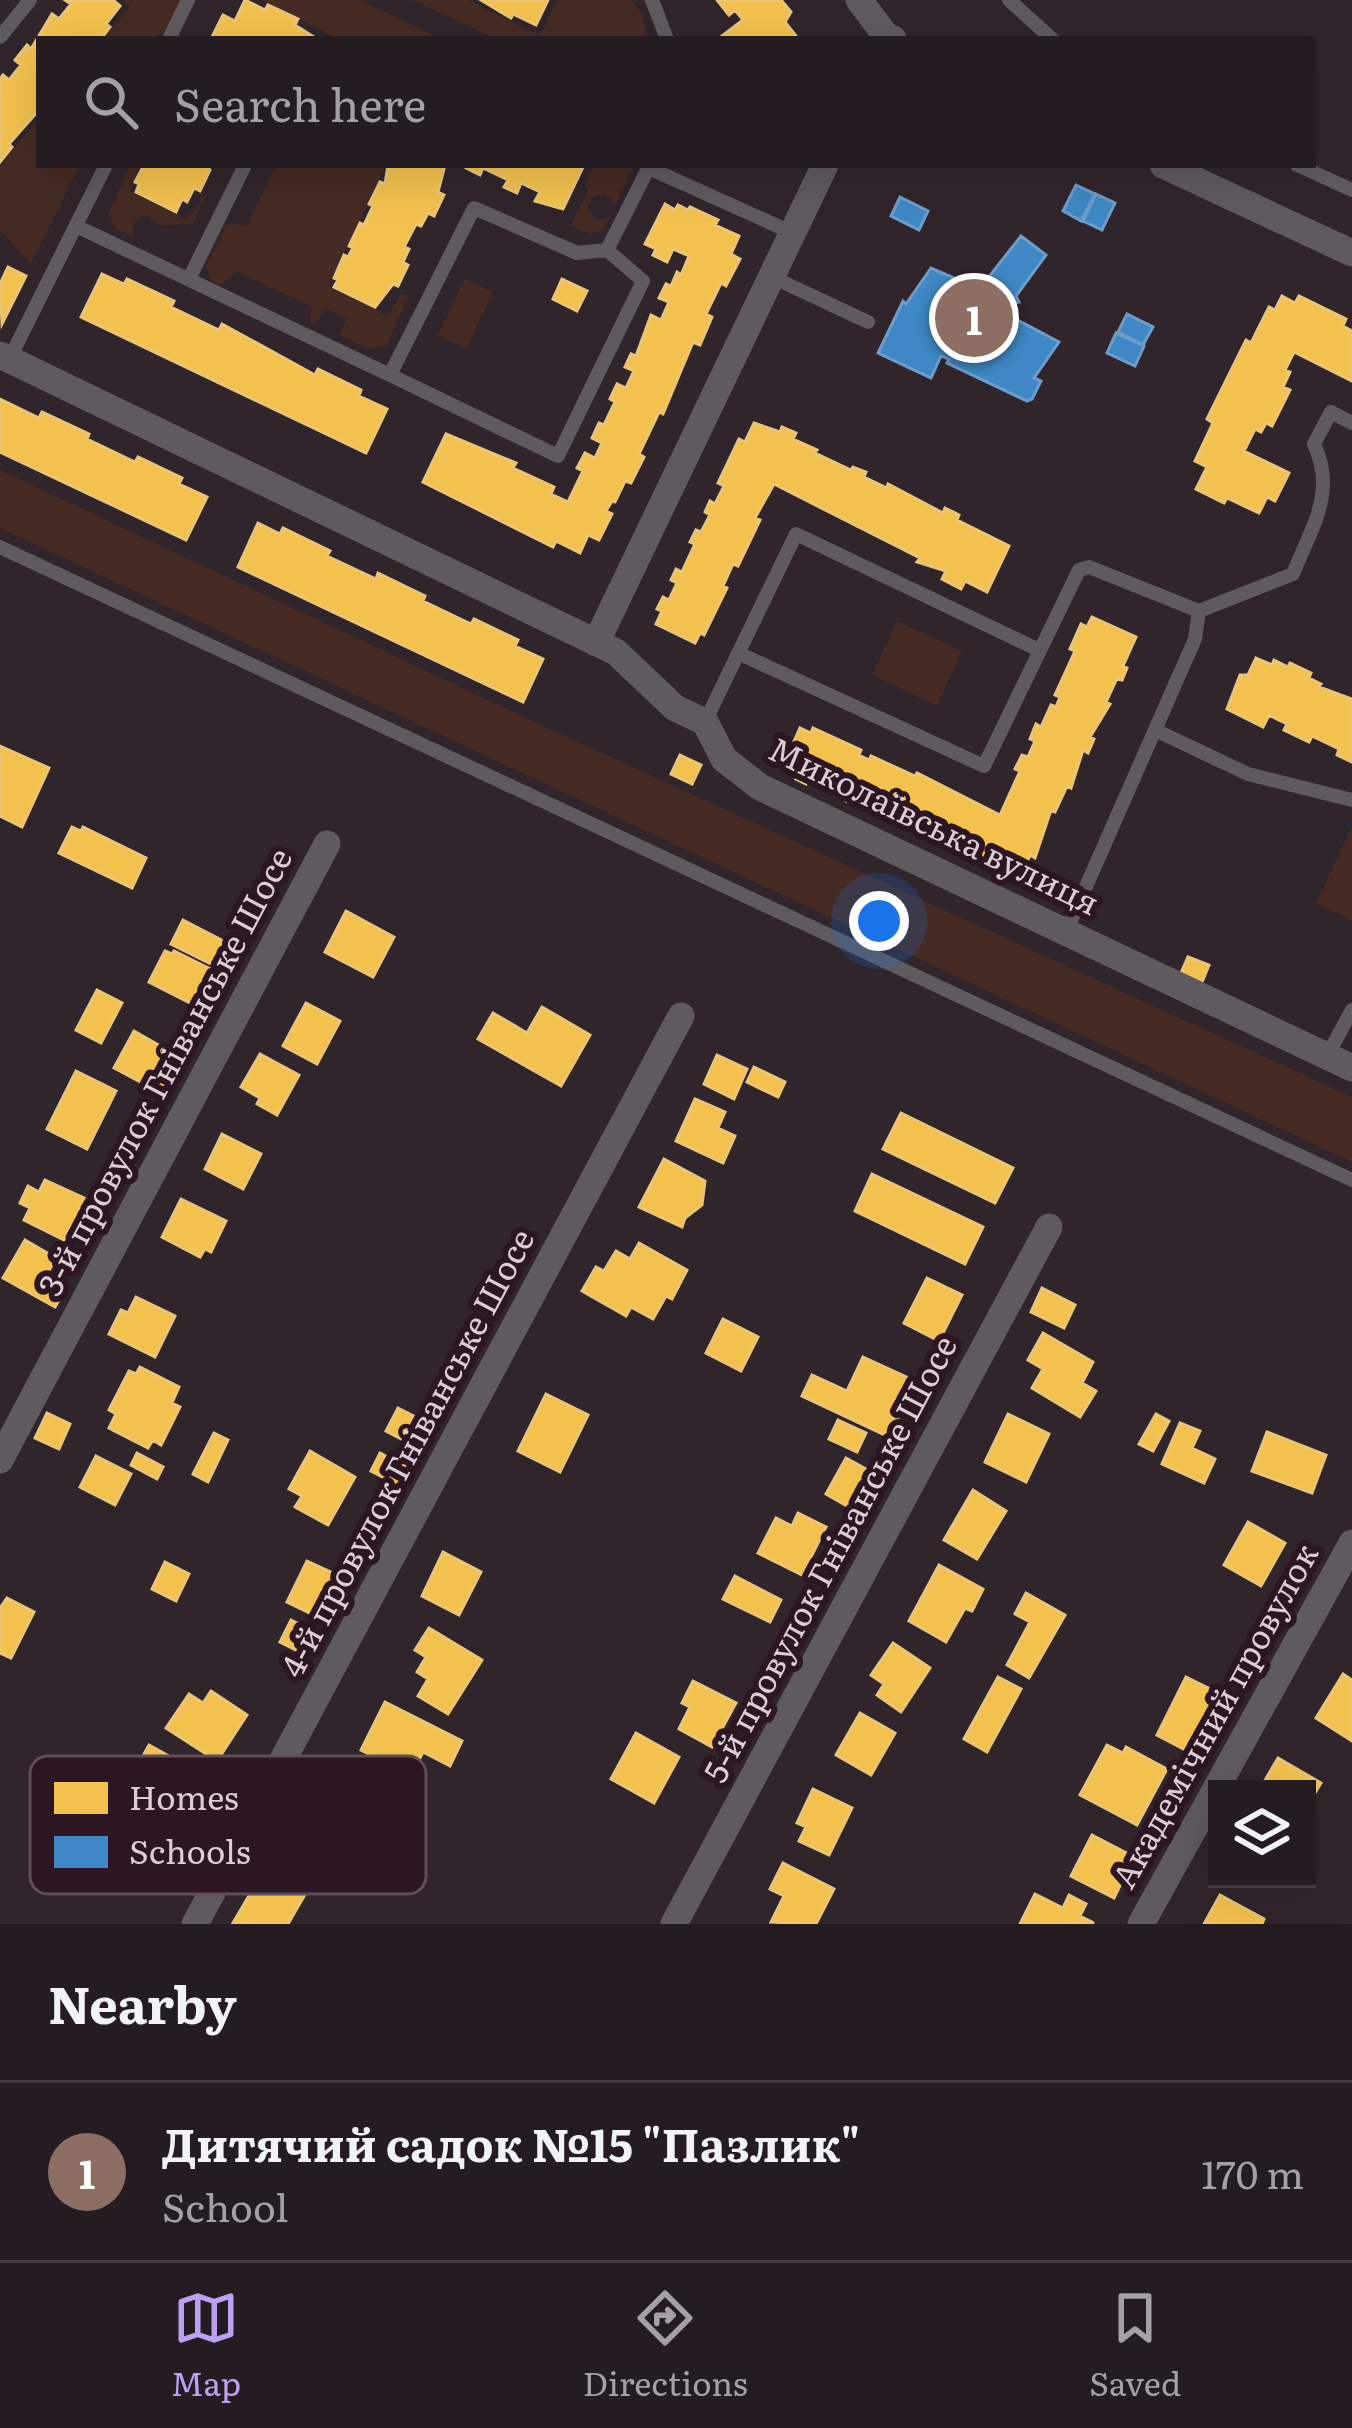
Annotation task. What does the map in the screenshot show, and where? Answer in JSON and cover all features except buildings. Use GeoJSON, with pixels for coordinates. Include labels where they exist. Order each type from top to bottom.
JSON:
{"type":"FeatureCollection","features":[{"type":"Feature","properties":{"kind":"street"},"geometry":{"type":"LineString","coordinates":[[859,0],[886,36]]}},
{"type":"Feature","properties":{"kind":"street"},"geometry":{"type":"LineString","coordinates":[[596,643],[824,168]]}},
{"type":"Feature","properties":{"kind":"street"},"geometry":{"type":"LineString","coordinates":[[1169,168],[1352,253]]}},
{"type":"Feature","properties":{"kind":"street","name":"Миколаївська вулиця"},"geometry":{"type":"LineString","coordinates":[[5,357],[616,652],[675,708],[705,722],[724,759],[760,787],[1339,1062]]}},
{"type":"Feature","properties":{"kind":"street","name":"3-й провулок Гніванське Шосе"},"geometry":{"type":"LineString","coordinates":[[0,1460],[327,844]]}},
{"type":"Feature","properties":{"kind":"street","name":"4-й провулок Гніванське Шосе"},"geometry":{"type":"LineString","coordinates":[[285,1756],[681,1016]]}},
{"type":"Feature","properties":{"kind":"street","name":"5-й провулок Гніванське Шосе"},"geometry":{"type":"LineString","coordinates":[[674,1924],[1049,1227]]}},
{"type":"Feature","properties":{"kind":"street","name":"Академічний провулок"},"geometry":{"type":"LineString","coordinates":[[1141,1924],[1352,1543]]}},
{"type":"Feature","properties":{"kind":"street","name":"4-й провулок Гніванське Шосе"},"geometry":{"type":"LineString","coordinates":[[195,1924],[211,1894]]}},
{"type":"Feature","properties":{"kind":"lane"},"geometry":{"type":"LineString","coordinates":[[0,38],[30,0]]}},
{"type":"Feature","properties":{"kind":"lane"},"geometry":{"type":"LineString","coordinates":[[170,36],[188,0]]}},
{"type":"Feature","properties":{"kind":"lane"},"geometry":{"type":"LineString","coordinates":[[652,0],[666,36]]}},
{"type":"Feature","properties":{"kind":"lane"},"geometry":{"type":"LineString","coordinates":[[1009,0],[1049,36]]}},
{"type":"Feature","properties":{"kind":"lane"},"geometry":{"type":"LineString","coordinates":[[0,8],[14,20]]}},
{"type":"Feature","properties":{"kind":"lane"},"geometry":{"type":"LineString","coordinates":[[5,357],[105,168]]}},
{"type":"Feature","properties":{"kind":"lane"},"geometry":{"type":"LineString","coordinates":[[188,279],[244,168]]}},
{"type":"Feature","properties":{"kind":"lane"},"geometry":{"type":"LineString","coordinates":[[607,250],[649,168]]}},
{"type":"Feature","properties":{"kind":"lane"},"geometry":{"type":"LineString","coordinates":[[654,168],[793,233]]}},
{"type":"Feature","properties":{"kind":"lane"},"geometry":{"type":"LineString","coordinates":[[1304,168],[1352,190]]}},
{"type":"Feature","properties":{"kind":"lane"},"geometry":{"type":"LineString","coordinates":[[76,226],[558,456],[643,281],[607,250],[577,254],[474,208],[389,375]]}},
{"type":"Feature","properties":{"kind":"lane"},"geometry":{"type":"LineString","coordinates":[[772,277],[868,322]]}},
{"type":"Feature","properties":{"kind":"lane"},"geometry":{"type":"LineString","coordinates":[[738,653],[984,766],[1079,570],[1090,567],[1199,611],[1292,574],[1325,494],[1321,459],[1314,444],[1331,412],[1352,423]]}},
{"type":"Feature","properties":{"kind":"lane"},"geometry":{"type":"LineString","coordinates":[[705,722],[796,534],[1039,650]]}},
{"type":"Feature","properties":{"kind":"lane"},"geometry":{"type":"LineString","coordinates":[[0,547],[1352,1180]]}},
{"type":"Feature","properties":{"kind":"lane"},"geometry":{"type":"LineString","coordinates":[[1066,932],[1195,639],[1199,611]]}},
{"type":"Feature","properties":{"kind":"lane"},"geometry":{"type":"LineString","coordinates":[[1155,730],[1247,774],[1352,800]]}},
{"type":"Feature","properties":{"kind":"lane"},"geometry":{"type":"LineString","coordinates":[[1339,1062],[1352,1010]]}},
{"type":"Feature","properties":{"kind":"shaded area"},"geometry":{"type":"Polygon","coordinates":[[[123,0],[182,0],[165,33],[105,36],[130,6],[123,0]]]}},
{"type":"Feature","properties":{"kind":"shaded area"},"geometry":{"type":"Polygon","coordinates":[[[262,0],[360,0],[436,36],[332,36],[262,0]]]}},
{"type":"Feature","properties":{"kind":"shaded area"},"geometry":{"type":"Polygon","coordinates":[[[413,0],[468,0],[540,35],[557,0],[632,0],[642,13],[646,36],[490,36],[413,0]]]}},
{"type":"Feature","properties":{"kind":"shaded area"},"geometry":{"type":"Polygon","coordinates":[[[36,122],[36,168],[79,168],[31,264],[0,230],[0,166],[36,122]]]}},
{"type":"Feature","properties":{"kind":"shaded area"},"geometry":{"type":"Polygon","coordinates":[[[129,168],[141,168],[130,191],[184,218],[205,197],[193,224],[158,225],[147,215],[136,220],[135,238],[116,229],[108,215],[129,168]]]}},
{"type":"Feature","properties":{"kind":"shaded area"},"geometry":{"type":"Polygon","coordinates":[[[275,168],[385,168],[328,286],[388,316],[401,293],[409,296],[386,346],[368,349],[339,335],[347,319],[324,308],[316,325],[310,321],[312,307],[236,271],[221,285],[211,281],[206,267],[225,227],[231,223],[247,226],[275,168]]]}},
{"type":"Feature","properties":{"kind":"shaded area"},"geometry":{"type":"Polygon","coordinates":[[[593,168],[632,168],[615,206],[606,194],[592,197],[588,208],[595,219],[610,218],[603,230],[590,234],[570,226],[589,189],[585,186],[593,168]]]}},
{"type":"Feature","properties":{"kind":"shaded area"},"geometry":{"type":"Polygon","coordinates":[[[465,279],[493,292],[466,349],[438,335],[465,279]]]}},
{"type":"Feature","properties":{"kind":"shaded area"},"geometry":{"type":"Polygon","coordinates":[[[0,470],[543,726],[1352,1097],[1352,1162],[0,528],[0,470]]]}},
{"type":"Feature","properties":{"kind":"shaded area"},"geometry":{"type":"Polygon","coordinates":[[[897,621],[962,651],[937,706],[872,675],[897,621]]]}},
{"type":"Feature","properties":{"kind":"shaded area"},"geometry":{"type":"Polygon","coordinates":[[[1352,826],[1352,920],[1316,903],[1352,826]]]}},
{"type":"Feature","properties":{"kind":"place","name":"Дитячий садок №15 \"Пазлик\""},"geometry":{"type":"Point","coordinates":[974,318]}}]}
